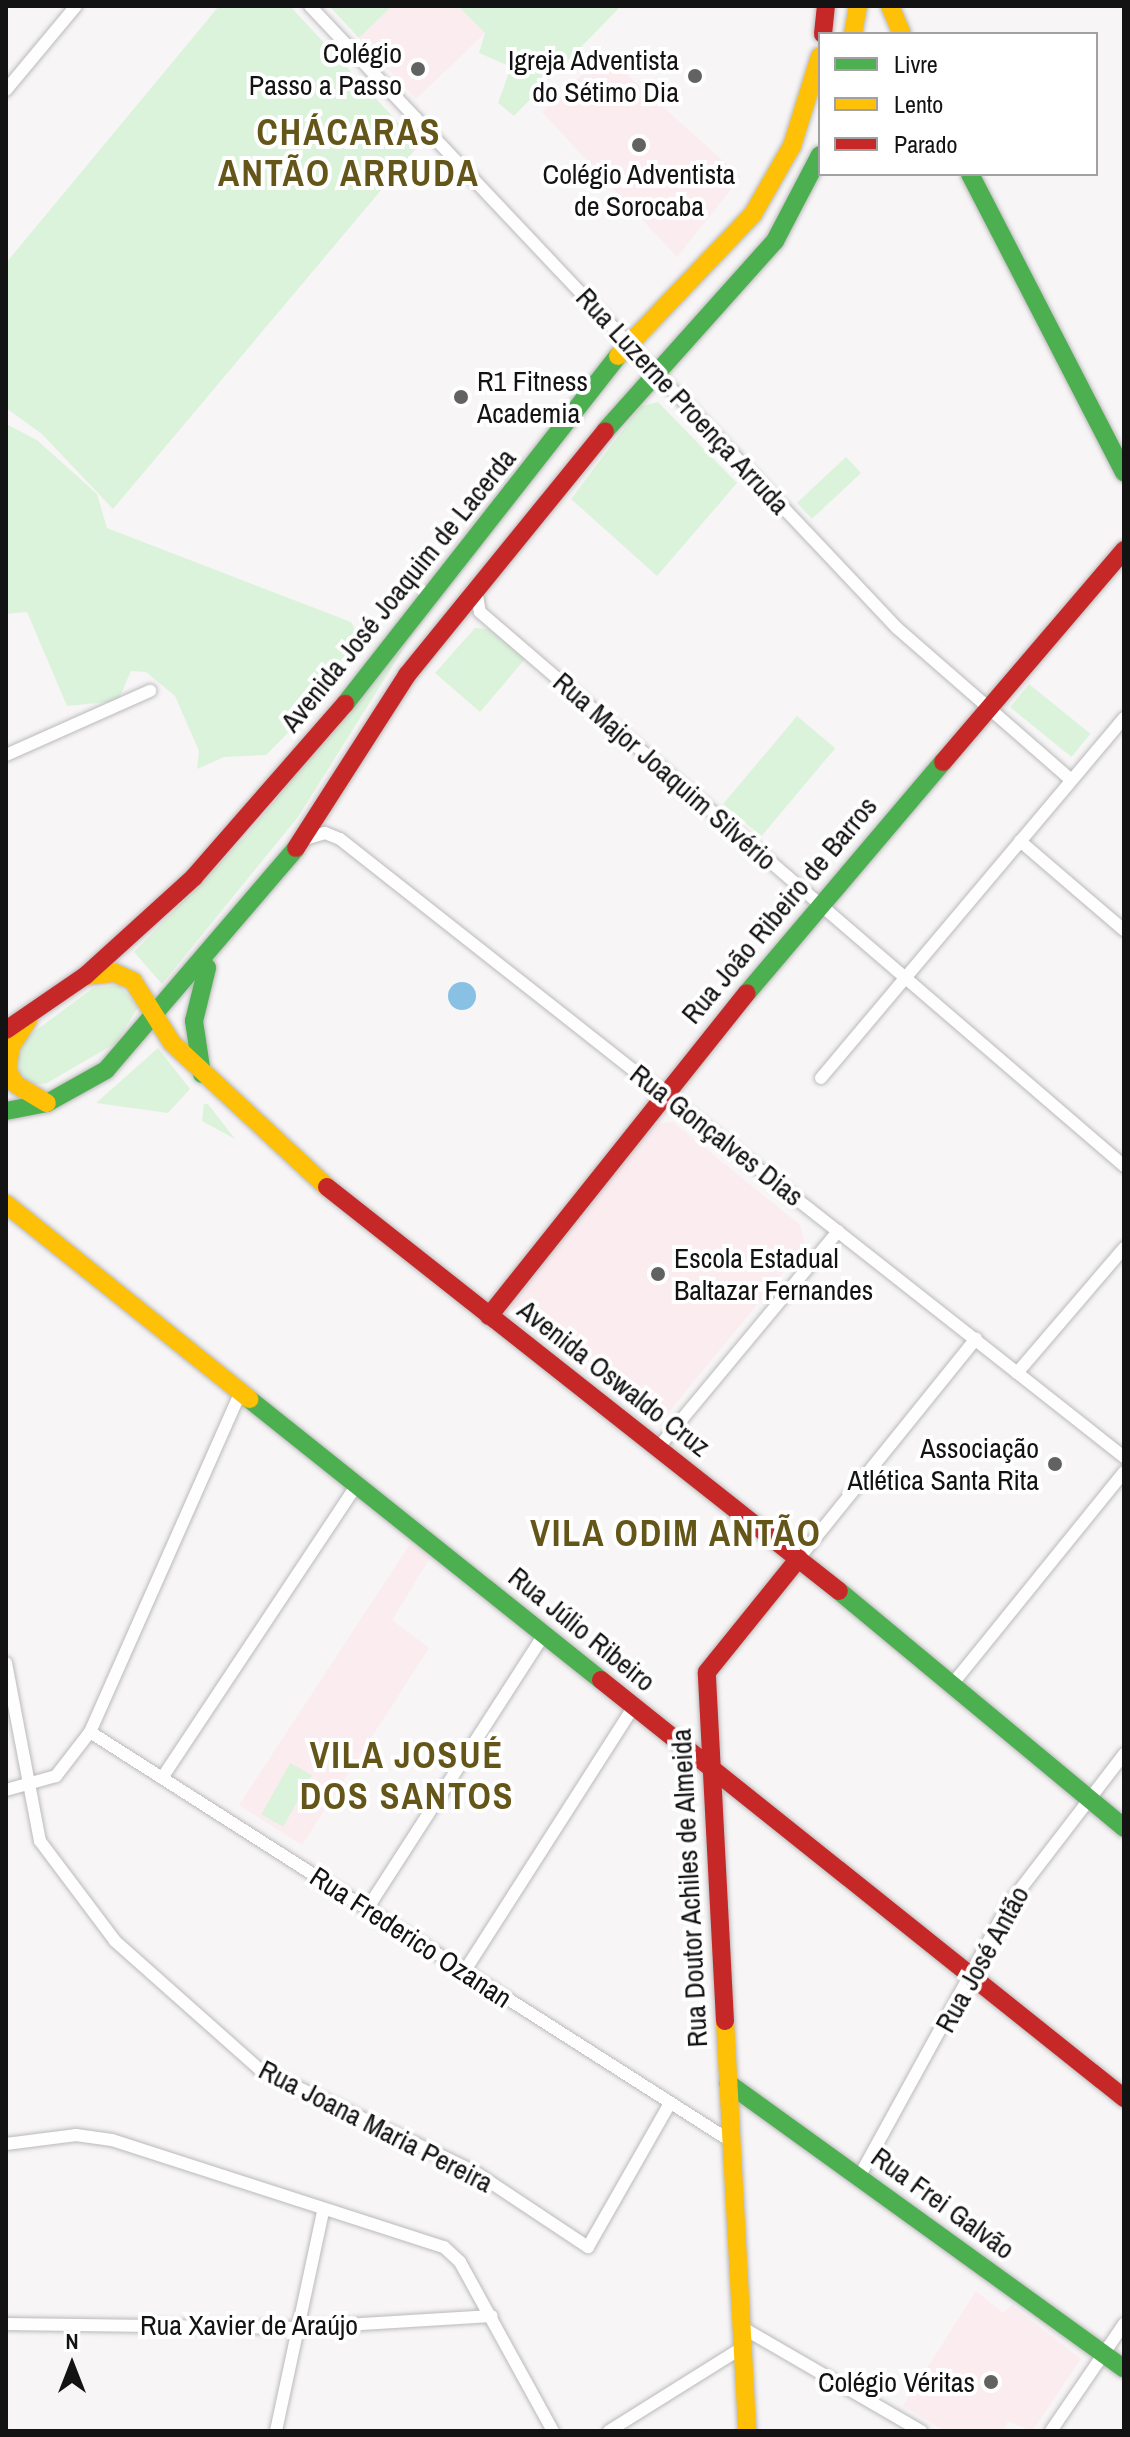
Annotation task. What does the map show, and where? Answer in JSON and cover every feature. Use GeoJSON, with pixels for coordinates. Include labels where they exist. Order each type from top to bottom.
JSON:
{"type":"FeatureCollection","features":[{"type":"Feature","properties":{"kind":"main road"},"geometry":{"type":"LineString","coordinates":[[823,32],[826,6]]}},
{"type":"Feature","properties":{"kind":"main road"},"geometry":{"type":"LineString","coordinates":[[853,32],[858,6]]}},
{"type":"Feature","properties":{"kind":"main road"},"geometry":{"type":"LineString","coordinates":[[890,6],[901,32]]}},
{"type":"Feature","properties":{"kind":"main road","name":"Avenida José Joaquim de Lacerda"},"geometry":{"type":"LineString","coordinates":[[6,1030],[85,976],[194,877],[373,672],[629,342],[753,214],[792,146],[818,62]]}},
{"type":"Feature","properties":{"kind":"main road"},"geometry":{"type":"LineString","coordinates":[[6,1111],[47,1103],[106,1070],[215,950],[302,840],[407,675],[654,370],[775,241],[816,173]]}},
{"type":"Feature","properties":{"kind":"main road"},"geometry":{"type":"LineString","coordinates":[[971,176],[1123,467]]}},
{"type":"Feature","properties":{"kind":"main road","name":"Rua João Ribeiro de Barros"},"geometry":{"type":"LineString","coordinates":[[489,1316],[663,1092],[1124,550]]}},
{"type":"Feature","properties":{"kind":"main road"},"geometry":{"type":"LineString","coordinates":[[202,1074],[194,1021],[215,950]]}},
{"type":"Feature","properties":{"kind":"main road","name":"Avenida Oswaldo Cruz"},"geometry":{"type":"LineString","coordinates":[[85,976],[115,973],[133,981],[155,1019],[202,1074],[282,1152],[954,1682],[1124,1828]]}},
{"type":"Feature","properties":{"kind":"main road"},"geometry":{"type":"LineString","coordinates":[[37,1008],[11,1046],[7,1070],[15,1084],[47,1103]]}},
{"type":"Feature","properties":{"kind":"main road","name":"Rua Júlio Ribeiro"},"geometry":{"type":"LineString","coordinates":[[6,1204],[1124,2098]]}},
{"type":"Feature","properties":{"kind":"main road","name":"Rua Doutor Achiles de Almeida"},"geometry":{"type":"LineString","coordinates":[[747,2431],[744,2337],[708,1766],[707,1672],[799,1558]]}},
{"type":"Feature","properties":{"kind":"main road","name":"Rua Frei Galvão"},"geometry":{"type":"LineString","coordinates":[[728,2083],[1124,2369]]}},
{"type":"Feature","properties":{"kind":"street"},"geometry":{"type":"LineString","coordinates":[[6,90],[76,6]]}},
{"type":"Feature","properties":{"kind":"street","name":"Rua Luzerne Proença Arruda"},"geometry":{"type":"LineString","coordinates":[[310,6],[897,628],[986,710],[1071,780]]}},
{"type":"Feature","properties":{"kind":"street","name":"Rua Major Joaquim Silvério"},"geometry":{"type":"LineString","coordinates":[[477,588],[480,612],[1124,1166]]}},
{"type":"Feature","properties":{"kind":"street"},"geometry":{"type":"LineString","coordinates":[[6,755],[150,691]]}},
{"type":"Feature","properties":{"kind":"street"},"geometry":{"type":"LineString","coordinates":[[821,1078],[1124,718]]}},
{"type":"Feature","properties":{"kind":"street","name":"Rua Gonçalves Dias"},"geometry":{"type":"LineString","coordinates":[[302,840],[325,833],[340,839],[1124,1457]]}},
{"type":"Feature","properties":{"kind":"street"},"geometry":{"type":"LineString","coordinates":[[1020,841],[1124,930]]}},
{"type":"Feature","properties":{"kind":"street"},"geometry":{"type":"LineString","coordinates":[[658,1448],[838,1231]]}},
{"type":"Feature","properties":{"kind":"street"},"geometry":{"type":"LineString","coordinates":[[1017,1373],[1124,1248]]}},
{"type":"Feature","properties":{"kind":"street","name":"Rua Doutor Achiles de Almeida"},"geometry":{"type":"LineString","coordinates":[[799,1558],[976,1339]]}},
{"type":"Feature","properties":{"kind":"street"},"geometry":{"type":"LineString","coordinates":[[6,1790],[28,1786],[64,1769],[90,1732],[241,1392]]}},
{"type":"Feature","properties":{"kind":"street"},"geometry":{"type":"LineString","coordinates":[[954,1682],[1124,1472]]}},
{"type":"Feature","properties":{"kind":"street"},"geometry":{"type":"LineString","coordinates":[[162,1778],[357,1484]]}},
{"type":"Feature","properties":{"kind":"street"},"geometry":{"type":"LineString","coordinates":[[367,1909],[544,1634]]}},
{"type":"Feature","properties":{"kind":"street","name":"Rua Joana Maria Pereira"},"geometry":{"type":"LineString","coordinates":[[6,1663],[40,1841],[78,1899],[259,2069],[475,2172],[588,2247],[670,2103]]}},
{"type":"Feature","properties":{"kind":"street"},"geometry":{"type":"LineString","coordinates":[[464,1972],[634,1706]]}},
{"type":"Feature","properties":{"kind":"street","name":"Rua Frederico Ozanan"},"geometry":{"type":"LineString","coordinates":[[90,1732],[732,2142]]}},
{"type":"Feature","properties":{"kind":"street","name":"Rua José Antão"},"geometry":{"type":"LineString","coordinates":[[859,2177],[1009,1904],[1087,1798],[1124,1754]]}},
{"type":"Feature","properties":{"kind":"street"},"geometry":{"type":"LineString","coordinates":[[6,2144],[76,2135],[112,2140],[323,2212],[444,2247],[460,2262],[492,2316],[553,2431]]}},
{"type":"Feature","properties":{"kind":"street"},"geometry":{"type":"LineString","coordinates":[[276,2431],[323,2212]]}},
{"type":"Feature","properties":{"kind":"street","name":"Rua Xavier de Araújo"},"geometry":{"type":"LineString","coordinates":[[6,2324],[297,2328],[492,2316]]}},
{"type":"Feature","properties":{"kind":"street"},"geometry":{"type":"LineString","coordinates":[[1051,2431],[1124,2324]]}},
{"type":"Feature","properties":{"kind":"street"},"geometry":{"type":"LineString","coordinates":[[609,2431],[744,2337],[921,2431]]}},
{"type":"Feature","properties":{"kind":"shaded area","name":"Colégio Passo a Passo"},"geometry":{"type":"Polygon","coordinates":[[[392,6],[458,6],[485,33],[416,99],[359,38],[392,6]]]}},
{"type":"Feature","properties":{"kind":"shaded area","name":"Colégio Adventista de Sorocaba"},"geometry":{"type":"Polygon","coordinates":[[[604,54],[741,177],[677,257],[542,112],[604,54]]]}},
{"type":"Feature","properties":{"kind":"shaded area","name":"Escola Estadual Baltazar Fernandes"},"geometry":{"type":"Polygon","coordinates":[[[673,1122],[800,1225],[805,1246],[664,1418],[645,1418],[513,1312],[511,1302],[654,1124],[673,1122]]]}},
{"type":"Feature","properties":{"kind":"shaded area"},"geometry":{"type":"Polygon","coordinates":[[[410,1544],[430,1558],[392,1620],[429,1648],[302,1845],[239,1805],[410,1544]]]}},
{"type":"Feature","properties":{"kind":"shaded area","name":"Colégio Véritas"},"geometry":{"type":"Polygon","coordinates":[[[976,2291],[1003,2313],[1012,2305],[1081,2359],[1032,2431],[1008,2421],[1003,2431],[945,2431],[903,2406],[976,2291]]]}},
{"type":"Feature","properties":{"kind":"green space"},"geometry":{"type":"Polygon","coordinates":[[[219,6],[290,6],[419,145],[113,509],[42,434],[6,408],[6,263],[219,6]]]}},
{"type":"Feature","properties":{"kind":"green space"},"geometry":{"type":"Polygon","coordinates":[[[329,6],[392,6],[359,38],[329,6]]]}},
{"type":"Feature","properties":{"kind":"green space"},"geometry":{"type":"Polygon","coordinates":[[[458,6],[621,6],[514,116],[498,103],[511,67],[479,53],[485,33],[458,6]]]}},
{"type":"Feature","properties":{"kind":"green space"},"geometry":{"type":"Polygon","coordinates":[[[631,353],[407,643],[298,817],[162,984],[134,952],[247,835],[631,353]]]}},
{"type":"Feature","properties":{"kind":"green space"},"geometry":{"type":"Polygon","coordinates":[[[658,402],[737,483],[657,576],[571,499],[641,406],[658,402]]]}},
{"type":"Feature","properties":{"kind":"green space"},"geometry":{"type":"Polygon","coordinates":[[[6,424],[37,440],[97,494],[107,528],[351,622],[359,636],[326,695],[266,755],[224,757],[197,769],[199,751],[175,696],[146,672],[131,671],[118,701],[67,706],[27,612],[6,614],[6,424]]]}},
{"type":"Feature","properties":{"kind":"green space"},"geometry":{"type":"Polygon","coordinates":[[[846,457],[861,473],[812,519],[797,503],[846,457]]]}},
{"type":"Feature","properties":{"kind":"green space"},"geometry":{"type":"Polygon","coordinates":[[[475,628],[488,629],[525,659],[480,712],[435,673],[475,628]]]}},
{"type":"Feature","properties":{"kind":"green space"},"geometry":{"type":"Polygon","coordinates":[[[1029,684],[1090,734],[1072,757],[1010,707],[1029,684]]]}},
{"type":"Feature","properties":{"kind":"green space"},"geometry":{"type":"Polygon","coordinates":[[[797,716],[835,748],[761,836],[723,804],[797,716]]]}},
{"type":"Feature","properties":{"kind":"green space"},"geometry":{"type":"Polygon","coordinates":[[[119,985],[138,1007],[116,1043],[47,1083],[33,1085],[16,1073],[19,1043],[93,988],[119,985]]]}},
{"type":"Feature","properties":{"kind":"green space"},"geometry":{"type":"Polygon","coordinates":[[[158,1048],[190,1089],[168,1113],[96,1103],[158,1048]]]}},
{"type":"Feature","properties":{"kind":"green space"},"geometry":{"type":"Polygon","coordinates":[[[204,1104],[208,1104],[235,1139],[202,1121],[204,1104]]]}},
{"type":"Feature","properties":{"kind":"green space"},"geometry":{"type":"Polygon","coordinates":[[[290,1763],[312,1775],[283,1827],[261,1815],[290,1763]]]}},
{"type":"Feature","properties":{"kind":"water"},"geometry":{"type":"Polygon","coordinates":[[[462,982],[472,986],[476,996],[472,1006],[462,1010],[452,1006],[448,996],[452,986],[462,982]]]}},
{"type":"Feature","properties":{"kind":"traffic: fast"},"geometry":{"type":"LineString","coordinates":[[605,431],[775,241],[818,159]]}},
{"type":"Feature","properties":{"kind":"traffic: fast"},"geometry":{"type":"LineString","coordinates":[[971,176],[1124,473]]}},
{"type":"Feature","properties":{"kind":"traffic: fast"},"geometry":{"type":"LineString","coordinates":[[345,704],[618,356]]}},
{"type":"Feature","properties":{"kind":"traffic: fast"},"geometry":{"type":"LineString","coordinates":[[747,993],[943,762]]}},
{"type":"Feature","properties":{"kind":"traffic: fast"},"geometry":{"type":"LineString","coordinates":[[6,1111],[47,1103],[106,1070],[296,848]]}},
{"type":"Feature","properties":{"kind":"traffic: fast"},"geometry":{"type":"LineString","coordinates":[[202,1074],[194,1021],[207,968]]}},
{"type":"Feature","properties":{"kind":"traffic: fast"},"geometry":{"type":"LineString","coordinates":[[249,1399],[601,1680]]}},
{"type":"Feature","properties":{"kind":"traffic: fast"},"geometry":{"type":"LineString","coordinates":[[839,1591],[1124,1828]]}},
{"type":"Feature","properties":{"kind":"traffic: fast"},"geometry":{"type":"LineString","coordinates":[[728,2083],[1124,2369]]}},
{"type":"Feature","properties":{"kind":"traffic: slow"},"geometry":{"type":"LineString","coordinates":[[853,32],[858,6]]}},
{"type":"Feature","properties":{"kind":"traffic: slow"},"geometry":{"type":"LineString","coordinates":[[890,6],[901,32]]}},
{"type":"Feature","properties":{"kind":"traffic: slow"},"geometry":{"type":"LineString","coordinates":[[618,356],[753,214],[792,146],[818,62]]}},
{"type":"Feature","properties":{"kind":"traffic: slow"},"geometry":{"type":"LineString","coordinates":[[85,976],[115,973],[133,981],[172,1043],[327,1187]]}},
{"type":"Feature","properties":{"kind":"traffic: slow"},"geometry":{"type":"LineString","coordinates":[[28,1020],[11,1046],[7,1070],[15,1084],[47,1103]]}},
{"type":"Feature","properties":{"kind":"traffic: slow"},"geometry":{"type":"LineString","coordinates":[[6,1204],[249,1399]]}},
{"type":"Feature","properties":{"kind":"traffic: slow"},"geometry":{"type":"LineString","coordinates":[[725,2021],[747,2431]]}},
{"type":"Feature","properties":{"kind":"traffic: jam"},"geometry":{"type":"LineString","coordinates":[[823,32],[826,6]]}},
{"type":"Feature","properties":{"kind":"traffic: jam"},"geometry":{"type":"LineString","coordinates":[[296,848],[407,675],[605,431]]}},
{"type":"Feature","properties":{"kind":"traffic: jam"},"geometry":{"type":"LineString","coordinates":[[943,762],[1124,550]]}},
{"type":"Feature","properties":{"kind":"traffic: jam"},"geometry":{"type":"LineString","coordinates":[[6,1030],[85,976],[194,877],[345,704]]}},
{"type":"Feature","properties":{"kind":"traffic: jam"},"geometry":{"type":"LineString","coordinates":[[489,1316],[747,993]]}},
{"type":"Feature","properties":{"kind":"traffic: jam"},"geometry":{"type":"LineString","coordinates":[[327,1187],[839,1591]]}},
{"type":"Feature","properties":{"kind":"traffic: jam"},"geometry":{"type":"LineString","coordinates":[[725,2021],[707,1672],[799,1558]]}},
{"type":"Feature","properties":{"kind":"traffic: jam"},"geometry":{"type":"LineString","coordinates":[[601,1680],[1124,2098]]}},
{"type":"Feature","properties":{"kind":"place","name":"Colégio Passo a Passo"},"geometry":{"type":"Point","coordinates":[418,69]}},
{"type":"Feature","properties":{"kind":"place","name":"Igreja Adventista do Sétimo Dia"},"geometry":{"type":"Point","coordinates":[695,76]}},
{"type":"Feature","properties":{"kind":"place","name":"Colégio Adventista de Sorocaba"},"geometry":{"type":"Point","coordinates":[639,145]}},
{"type":"Feature","properties":{"kind":"place","name":"R1 Fitness Academia"},"geometry":{"type":"Point","coordinates":[461,397]}},
{"type":"Feature","properties":{"kind":"place","name":"Escola Estadual Baltazar Fernandes"},"geometry":{"type":"Point","coordinates":[658,1274]}},
{"type":"Feature","properties":{"kind":"place","name":"Associação Atlética Santa Rita"},"geometry":{"type":"Point","coordinates":[1055,1464]}},
{"type":"Feature","properties":{"kind":"place","name":"Colégio Véritas"},"geometry":{"type":"Point","coordinates":[991,2382]}},
{"type":"Feature","properties":{"kind":"district","name":"CHÁCARAS ANTÃO ARRUDA"},"geometry":{"type":"Point","coordinates":[349,152]}},
{"type":"Feature","properties":{"kind":"district","name":"VILA ODIM ANTÃO"},"geometry":{"type":"Point","coordinates":[676,1534]}},
{"type":"Feature","properties":{"kind":"district","name":"VILA JOSUÉ DOS SANTOS"},"geometry":{"type":"Point","coordinates":[407,1776]}}]}
